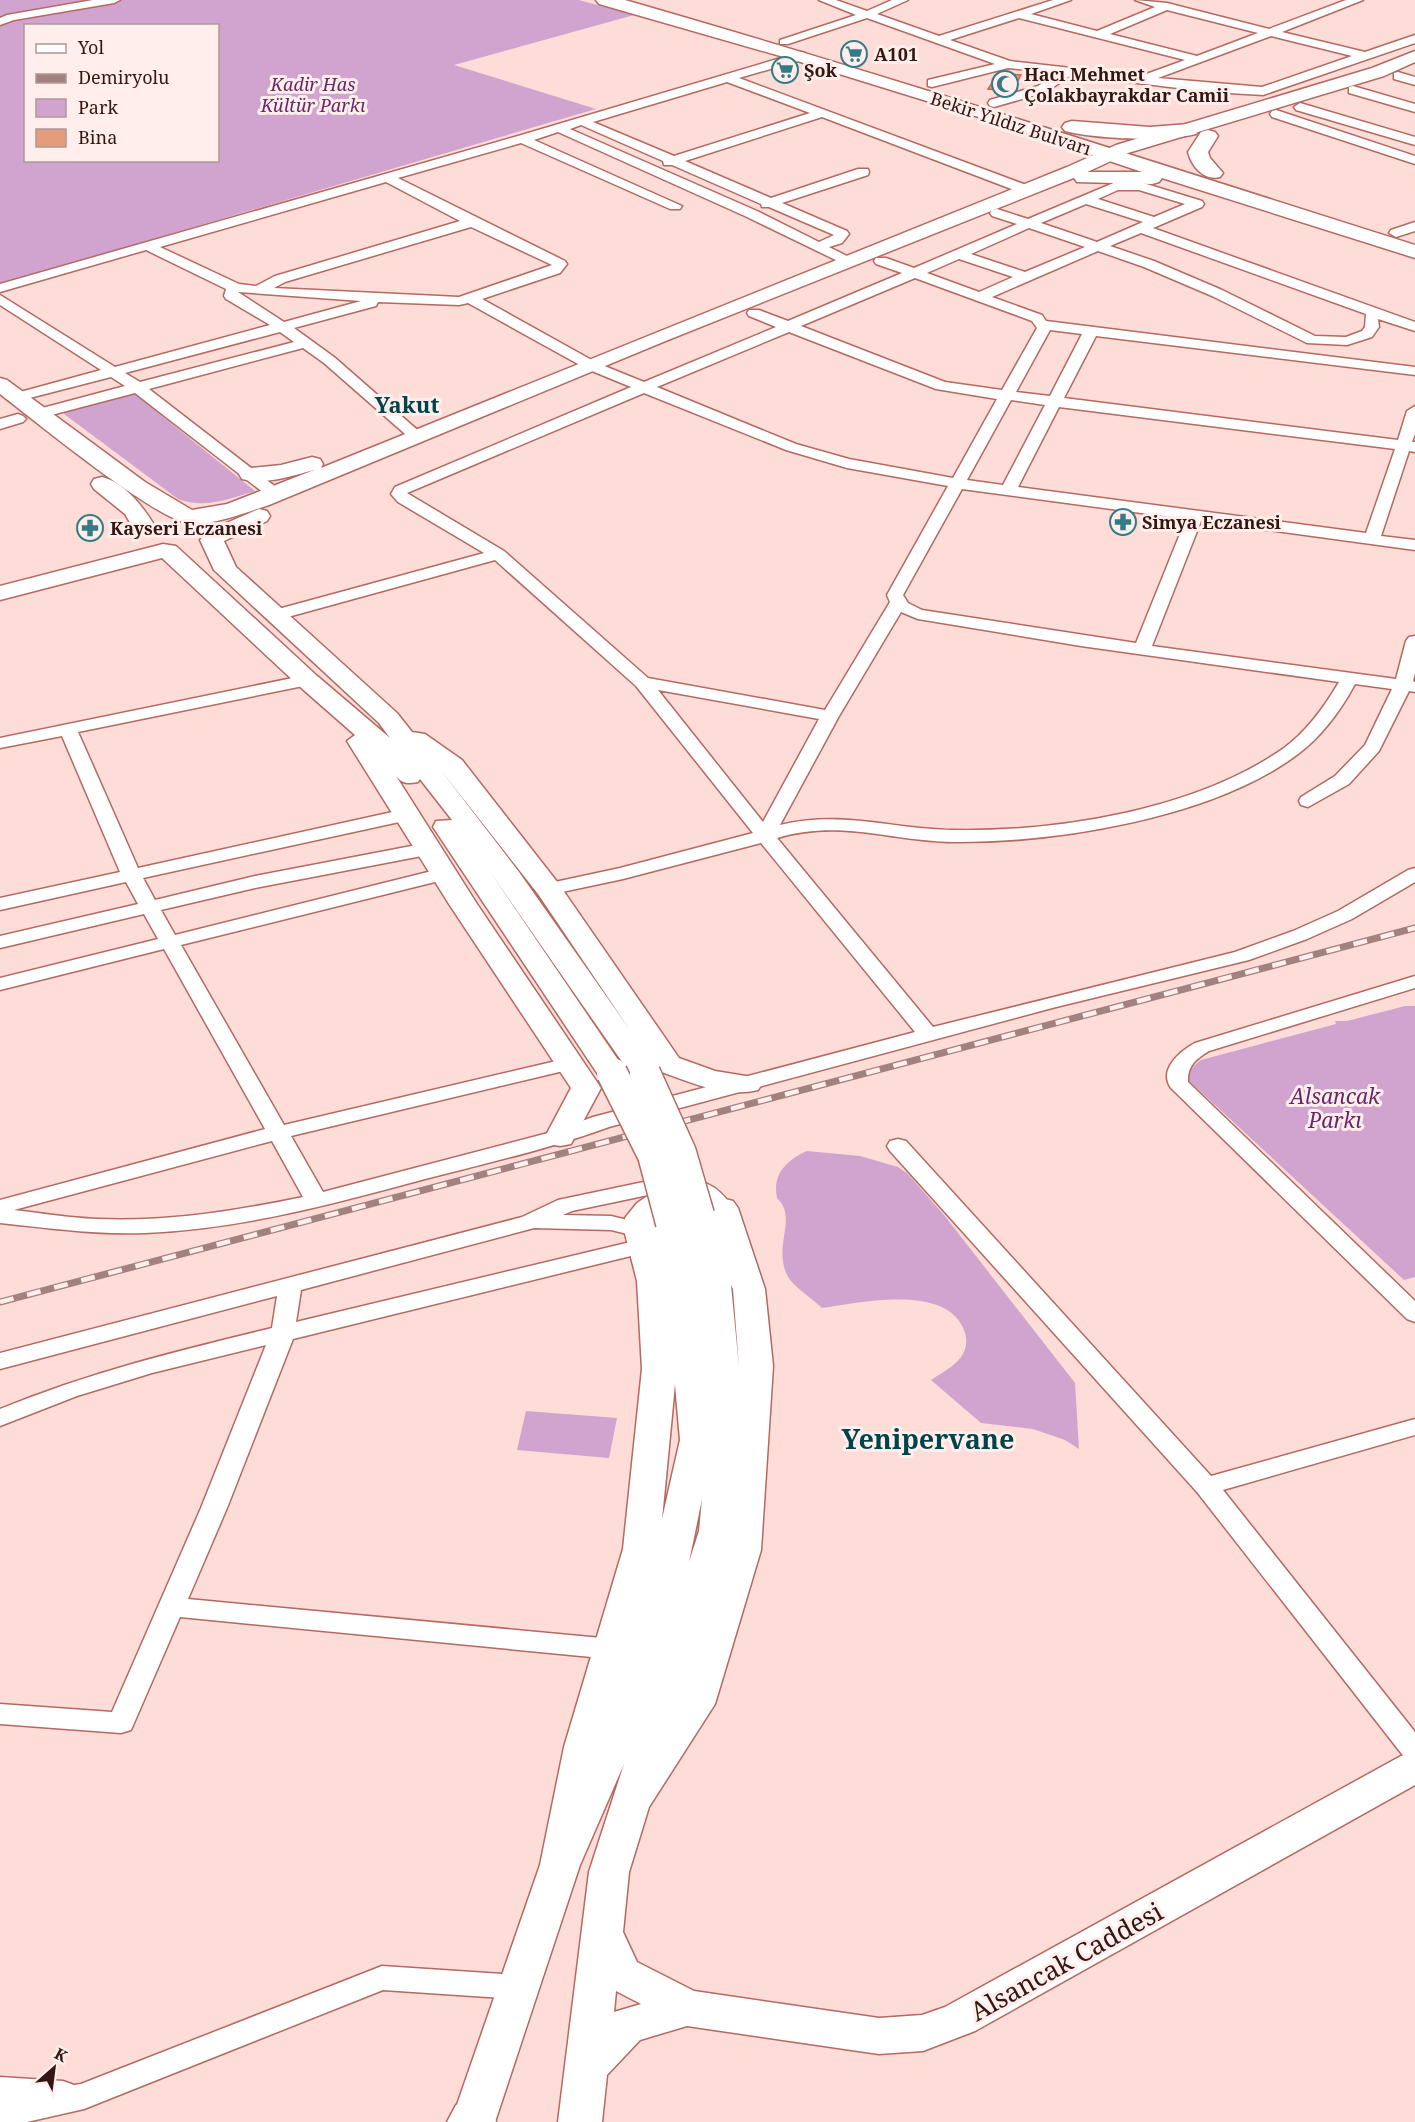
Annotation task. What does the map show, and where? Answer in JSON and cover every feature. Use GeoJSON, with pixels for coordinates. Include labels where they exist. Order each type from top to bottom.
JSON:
{"type":"FeatureCollection","features":[{"type":"Feature","properties":{"kind":"main road","name":"Bekir Yıldız Bulvarı"},"geometry":{"type":"LineString","coordinates":[[605,0],[1135,154],[1188,180],[1415,252]]}},
{"type":"Feature","properties":{"kind":"main road","name":"Bekir Yıldız Bulvarı"},"geometry":{"type":"LineString","coordinates":[[637,0],[994,103],[1063,132],[1109,155]]}},
{"type":"Feature","properties":{"kind":"main road"},"geometry":{"type":"LineString","coordinates":[[1188,180],[1079,175],[1063,132],[1198,133],[1200,160],[1213,173]]}},
{"type":"Feature","properties":{"kind":"main road","name":"Bekir Yıldız Bulvarı"},"geometry":{"type":"LineString","coordinates":[[1135,154],[1162,154],[1213,173],[1409,233]]}},
{"type":"Feature","properties":{"kind":"street"},"geometry":{"type":"LineString","coordinates":[[0,22],[11,17],[114,0]]}},
{"type":"Feature","properties":{"kind":"street"},"geometry":{"type":"LineString","coordinates":[[825,0],[1008,64],[1211,88],[1263,91],[1384,49]]}},
{"type":"Feature","properties":{"kind":"street"},"geometry":{"type":"LineString","coordinates":[[784,42],[866,15],[902,0]]}},
{"type":"Feature","properties":{"kind":"street"},"geometry":{"type":"LineString","coordinates":[[1029,0],[1049,5]]}},
{"type":"Feature","properties":{"kind":"street"},"geometry":{"type":"LineString","coordinates":[[938,40],[1065,0]]}},
{"type":"Feature","properties":{"kind":"street"},"geometry":{"type":"LineString","coordinates":[[1141,0],[1273,31],[1365,56]]}},
{"type":"Feature","properties":{"kind":"street"},"geometry":{"type":"LineString","coordinates":[[1190,0],[1235,11]]}},
{"type":"Feature","properties":{"kind":"street"},"geometry":{"type":"LineString","coordinates":[[1141,81],[1355,0]]}},
{"type":"Feature","properties":{"kind":"street"},"geometry":{"type":"LineString","coordinates":[[1097,34],[1167,6]]}},
{"type":"Feature","properties":{"kind":"street"},"geometry":{"type":"LineString","coordinates":[[1020,15],[1196,59]]}},
{"type":"Feature","properties":{"kind":"street"},"geometry":{"type":"LineString","coordinates":[[1269,19],[1384,49],[1415,48]]}},
{"type":"Feature","properties":{"kind":"street"},"geometry":{"type":"LineString","coordinates":[[0,579],[95,553],[161,519],[231,510],[417,437],[754,313],[997,213],[1079,175],[1135,154],[1297,102],[1378,72],[1407,50],[1415,39]]}},
{"type":"Feature","properties":{"kind":"street"},"geometry":{"type":"LineString","coordinates":[[0,288],[522,139],[801,56]]}},
{"type":"Feature","properties":{"kind":"street"},"geometry":{"type":"LineString","coordinates":[[932,84],[1008,64]]}},
{"type":"Feature","properties":{"kind":"street"},"geometry":{"type":"LineString","coordinates":[[994,103],[1042,89],[1068,72]]}},
{"type":"Feature","properties":{"kind":"street"},"geometry":{"type":"LineString","coordinates":[[1162,154],[1198,133],[1276,114],[1297,102],[1409,76]]}},
{"type":"Feature","properties":{"kind":"street"},"geometry":{"type":"LineString","coordinates":[[728,78],[1024,189]]}},
{"type":"Feature","properties":{"kind":"street"},"geometry":{"type":"LineString","coordinates":[[1270,89],[1297,102],[1415,141]]}},
{"type":"Feature","properties":{"kind":"street"},"geometry":{"type":"LineString","coordinates":[[1353,90],[1415,108]]}},
{"type":"Feature","properties":{"kind":"street"},"geometry":{"type":"LineString","coordinates":[[648,168],[823,113]]}},
{"type":"Feature","properties":{"kind":"street"},"geometry":{"type":"LineString","coordinates":[[1276,114],[1415,160]]}},
{"type":"Feature","properties":{"kind":"street"},"geometry":{"type":"LineString","coordinates":[[581,121],[842,234],[837,240],[818,247]]}},
{"type":"Feature","properties":{"kind":"street"},"geometry":{"type":"LineString","coordinates":[[558,128],[691,186],[846,261]]}},
{"type":"Feature","properties":{"kind":"street"},"geometry":{"type":"LineString","coordinates":[[522,139],[675,206]]}},
{"type":"Feature","properties":{"kind":"street"},"geometry":{"type":"LineString","coordinates":[[579,164],[616,153]]}},
{"type":"Feature","properties":{"kind":"street"},"geometry":{"type":"LineString","coordinates":[[0,592],[166,551],[189,550],[263,514],[846,261],[1024,189],[1079,175],[1109,155],[1135,154]]}},
{"type":"Feature","properties":{"kind":"street"},"geometry":{"type":"LineString","coordinates":[[745,211],[863,172]]}},
{"type":"Feature","properties":{"kind":"street"},"geometry":{"type":"LineString","coordinates":[[148,246],[236,288],[447,301],[471,298],[540,276],[555,270],[560,265],[557,261],[472,222],[386,177]]}},
{"type":"Feature","properties":{"kind":"street"},"geometry":{"type":"LineString","coordinates":[[929,1035],[642,682],[498,554],[399,494],[400,490],[1116,186],[1129,185],[1197,204],[979,297]]}},
{"type":"Feature","properties":{"kind":"street"},"geometry":{"type":"LineString","coordinates":[[655,197],[691,186]]}},
{"type":"Feature","properties":{"kind":"street"},"geometry":{"type":"LineString","coordinates":[[1085,199],[1155,222]]}},
{"type":"Feature","properties":{"kind":"street"},"geometry":{"type":"LineString","coordinates":[[997,213],[1149,264],[1200,285],[1312,340],[1341,342],[1367,334],[1372,327],[1371,317],[1376,313]]}},
{"type":"Feature","properties":{"kind":"street"},"geometry":{"type":"LineString","coordinates":[[258,290],[280,279],[472,222]]}},
{"type":"Feature","properties":{"kind":"street"},"geometry":{"type":"LineString","coordinates":[[1141,228],[1415,327]]}},
{"type":"Feature","properties":{"kind":"street"},"geometry":{"type":"LineString","coordinates":[[958,254],[1026,277]]}},
{"type":"Feature","properties":{"kind":"street"},"geometry":{"type":"LineString","coordinates":[[881,261],[1037,318],[1043,325],[1415,371]]}},
{"type":"Feature","properties":{"kind":"street"},"geometry":{"type":"LineString","coordinates":[[236,288],[231,291],[231,296],[283,327],[329,360],[417,437]]}},
{"type":"Feature","properties":{"kind":"street"},"geometry":{"type":"LineString","coordinates":[[9,411],[113,372],[388,298]]}},
{"type":"Feature","properties":{"kind":"street"},"geometry":{"type":"LineString","coordinates":[[471,298],[600,369],[809,452],[868,468],[1008,491],[1415,545]]}},
{"type":"Feature","properties":{"kind":"street"},"geometry":{"type":"LineString","coordinates":[[0,299],[137,387],[275,494]]}},
{"type":"Feature","properties":{"kind":"street"},"geometry":{"type":"LineString","coordinates":[[754,313],[941,386],[1409,446]]}},
{"type":"Feature","properties":{"kind":"street"},"geometry":{"type":"LineString","coordinates":[[1043,325],[1043,330],[895,595],[898,603],[918,614],[1142,649],[1409,686]]}},
{"type":"Feature","properties":{"kind":"street"},"geometry":{"type":"LineString","coordinates":[[1008,491],[1091,331]]}},
{"type":"Feature","properties":{"kind":"street"},"geometry":{"type":"LineString","coordinates":[[9,411],[40,414],[305,343]]}},
{"type":"Feature","properties":{"kind":"street"},"geometry":{"type":"LineString","coordinates":[[0,384],[9,411],[134,510],[141,531],[140,539],[144,544],[166,551],[307,680],[387,749],[416,784],[489,889],[599,1081],[653,1155],[675,1225],[697,1440],[667,1579],[618,1732],[560,1865],[472,2121]]}},
{"type":"Feature","properties":{"kind":"street"},"geometry":{"type":"LineString","coordinates":[[1372,539],[1409,446],[1415,411]]}},
{"type":"Feature","properties":{"kind":"street"},"geometry":{"type":"LineString","coordinates":[[40,414],[145,492],[189,517],[214,525],[217,530],[214,538],[223,566],[351,687],[388,718],[453,766],[548,889],[656,1068],[681,1153],[675,1225]]}},
{"type":"Feature","properties":{"kind":"street"},"geometry":{"type":"LineString","coordinates":[[250,474],[282,472],[322,461],[374,454]]}},
{"type":"Feature","properties":{"kind":"street"},"geometry":{"type":"LineString","coordinates":[[1142,649],[1195,516]]}},
{"type":"Feature","properties":{"kind":"street"},"geometry":{"type":"LineString","coordinates":[[277,615],[498,554]]}},
{"type":"Feature","properties":{"kind":"street"},"geometry":{"type":"LineString","coordinates":[[765,836],[830,716],[898,603]]}},
{"type":"Feature","properties":{"kind":"street"},"geometry":{"type":"LineString","coordinates":[[1308,801],[1342,780],[1373,747],[1409,686],[1415,641]]}},
{"type":"Feature","properties":{"kind":"street"},"geometry":{"type":"LineString","coordinates":[[548,889],[589,882],[812,824],[852,825],[939,835],[988,835],[1086,824],[1171,805],[1230,784],[1290,752],[1331,710],[1350,677]]}},
{"type":"Feature","properties":{"kind":"street"},"geometry":{"type":"LineString","coordinates":[[0,743],[307,680]]}},
{"type":"Feature","properties":{"kind":"street"},"geometry":{"type":"LineString","coordinates":[[642,682],[830,716]]}},
{"type":"Feature","properties":{"kind":"street"},"geometry":{"type":"LineString","coordinates":[[339,707],[444,874],[569,1064],[599,1081],[611,1094],[639,1094],[660,1083],[656,1068],[388,718]]}},
{"type":"Feature","properties":{"kind":"street"},"geometry":{"type":"LineString","coordinates":[[68,729],[131,874],[317,1201]]}},
{"type":"Feature","properties":{"kind":"street"},"geometry":{"type":"LineString","coordinates":[[0,904],[406,815]]}},
{"type":"Feature","properties":{"kind":"street"},"geometry":{"type":"LineString","coordinates":[[0,942],[255,882],[428,849]]}},
{"type":"Feature","properties":{"kind":"street"},"geometry":{"type":"LineString","coordinates":[[0,984],[444,874]]}},
{"type":"Feature","properties":{"kind":"street"},"geometry":{"type":"LineString","coordinates":[[0,1216],[96,1226],[145,1226],[223,1220],[317,1201],[560,1137],[601,1122],[1051,1002],[1242,956],[1300,936],[1345,915],[1415,874]]}},
{"type":"Feature","properties":{"kind":"street"},"geometry":{"type":"LineString","coordinates":[[1411,1304],[1178,1084],[1177,1076],[1182,1062],[1202,1047],[1415,982]]}},
{"type":"Feature","properties":{"kind":"street"},"geometry":{"type":"LineString","coordinates":[[0,1207],[277,1133],[569,1064]]}},
{"type":"Feature","properties":{"kind":"street"},"geometry":{"type":"LineString","coordinates":[[656,1068],[747,1084]]}},
{"type":"Feature","properties":{"kind":"street"},"geometry":{"type":"LineString","coordinates":[[560,1137],[599,1081]]}},
{"type":"Feature","properties":{"kind":"street"},"geometry":{"type":"LineString","coordinates":[[898,1146],[1206,1486],[1415,1751]]}},
{"type":"Feature","properties":{"kind":"street"},"geometry":{"type":"LineString","coordinates":[[0,1361],[530,1222],[566,1205],[672,1183],[698,1186],[675,1225],[653,1281],[660,1369],[641,1549],[583,1747],[560,1865]]}},
{"type":"Feature","properties":{"kind":"street"},"geometry":{"type":"LineString","coordinates":[[530,1222],[675,1225],[712,1254],[727,1423],[717,1531],[609,1872],[580,2122]]}},
{"type":"Feature","properties":{"kind":"street"},"geometry":{"type":"LineString","coordinates":[[0,1418],[108,1377],[284,1333],[675,1225]]}},
{"type":"Feature","properties":{"kind":"street"},"geometry":{"type":"LineString","coordinates":[[0,1714],[121,1724],[284,1333],[290,1285]]}},
{"type":"Feature","properties":{"kind":"street"},"geometry":{"type":"LineString","coordinates":[[1206,1486],[1415,1427]]}},
{"type":"Feature","properties":{"kind":"street"},"geometry":{"type":"LineString","coordinates":[[171,1607],[612,1649]]}},
{"type":"Feature","properties":{"kind":"street","name":"Alsancak Caddesi"},"geometry":{"type":"LineString","coordinates":[[602,1932],[622,1974],[687,2008],[879,2036],[902,2036],[939,2029],[1415,1767]]}},
{"type":"Feature","properties":{"kind":"street"},"geometry":{"type":"LineString","coordinates":[[0,2115],[84,2096],[382,1978],[517,1987]]}},
{"type":"Feature","properties":{"kind":"street","name":"Alsancak Caddesi"},"geometry":{"type":"LineString","coordinates":[[585,2069],[626,2026],[687,2008]]}},
{"type":"Feature","properties":{"kind":"street"},"geometry":{"type":"LineString","coordinates":[[0,2090],[84,2096]]}},
{"type":"Feature","properties":{"kind":"green space","name":"Kadir Has Kültür Parkı"},"geometry":{"type":"Polygon","coordinates":[[[0,0],[579,0],[634,15],[454,65],[596,109],[0,284],[0,0]]]}},
{"type":"Feature","properties":{"kind":"green space"},"geometry":{"type":"Polygon","coordinates":[[[131,391],[255,491],[207,503],[178,499],[64,414],[64,410],[131,391]]]}},
{"type":"Feature","properties":{"kind":"green space","name":"Alsancak Parkı"},"geometry":{"type":"Polygon","coordinates":[[[1405,1006],[1415,1006],[1415,1277],[1404,1280],[1189,1081],[1189,1074],[1201,1060],[1336,1024],[1335,1021],[1347,1021],[1405,1006]]]}},
{"type":"Feature","properties":{"kind":"green space"},"geometry":{"type":"Polygon","coordinates":[[[807,1151],[860,1156],[898,1167],[908,1174],[944,1215],[1075,1383],[1079,1449],[1065,1440],[1033,1429],[981,1423],[931,1380],[957,1362],[962,1356],[966,1342],[965,1333],[956,1317],[941,1307],[923,1301],[879,1300],[822,1308],[794,1284],[783,1264],[782,1253],[786,1223],[783,1206],[777,1198],[776,1189],[779,1175],[787,1163],[807,1151]]]}},
{"type":"Feature","properties":{"kind":"green space"},"geometry":{"type":"Polygon","coordinates":[[[526,1411],[617,1418],[609,1458],[517,1450],[526,1411]]]}},
{"type":"Feature","properties":{"kind":"building","name":"Hacı Mehmet Çolakbayrakdar Camii"},"geometry":{"type":"Polygon","coordinates":[[[998,73],[1021,75],[1012,91],[988,89],[998,73]]]}},
{"type":"Feature","properties":{"kind":"railway"},"geometry":{"type":"LineString","coordinates":[[0,1302],[1415,928]]}},
{"type":"Feature","properties":{"kind":"place","name":"A101"},"geometry":{"type":"Point","coordinates":[854,54]}},
{"type":"Feature","properties":{"kind":"place","name":"Şok"},"geometry":{"type":"Point","coordinates":[785,70]}},
{"type":"Feature","properties":{"kind":"place","name":"Hacı Mehmet Çolakbayrakdar Camii"},"geometry":{"type":"Point","coordinates":[1005,84]}},
{"type":"Feature","properties":{"kind":"place","name":"Simya Eczanesi"},"geometry":{"type":"Point","coordinates":[1123,522]}},
{"type":"Feature","properties":{"kind":"place","name":"Kayseri Eczanesi"},"geometry":{"type":"Point","coordinates":[90,528]}},
{"type":"Feature","properties":{"kind":"district","name":"Yakut"},"geometry":{"type":"Point","coordinates":[407,404]}},
{"type":"Feature","properties":{"kind":"district","name":"Yenipervane"},"geometry":{"type":"Point","coordinates":[928,1438]}}]}
